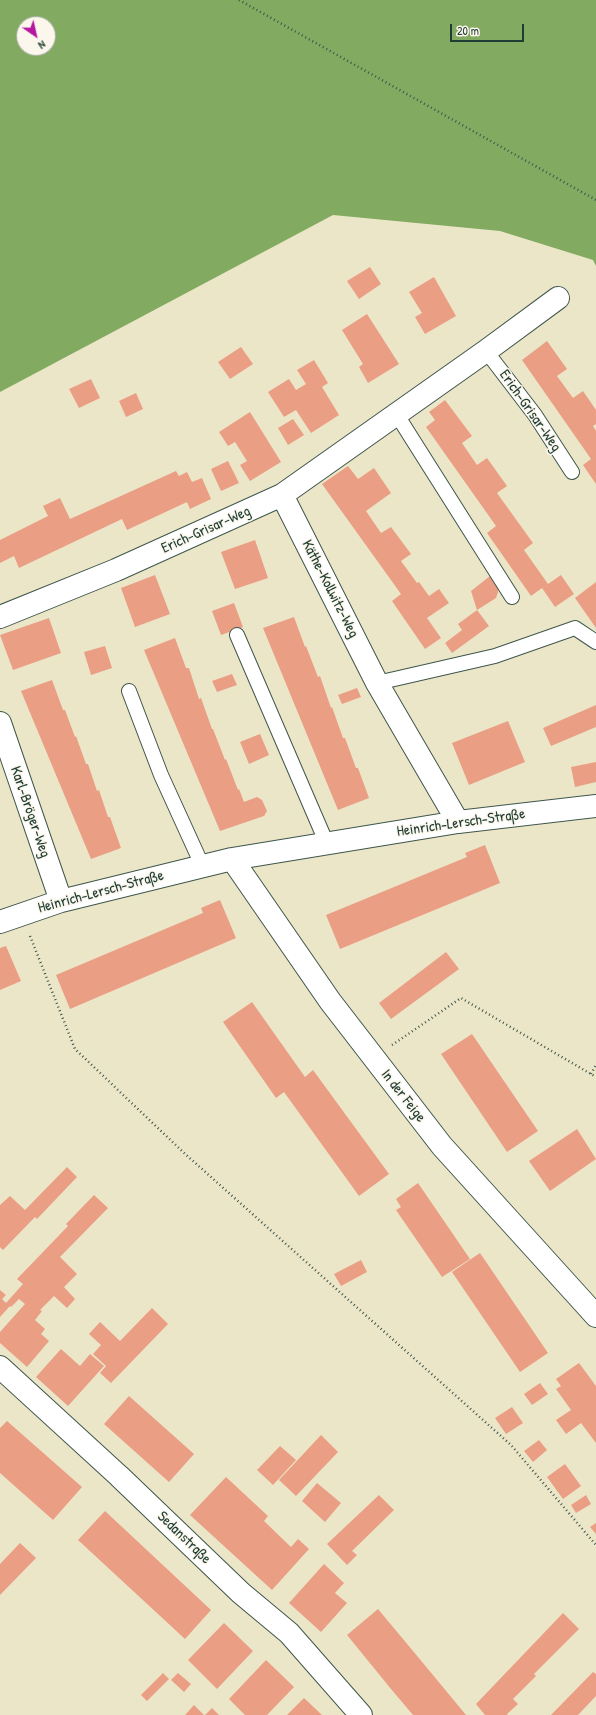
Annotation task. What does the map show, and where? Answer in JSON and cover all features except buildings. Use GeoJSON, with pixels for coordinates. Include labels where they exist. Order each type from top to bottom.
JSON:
{"type":"FeatureCollection","features":[{"type":"Feature","properties":{"kind":"street","name":"Erich-Grisar-Weg"},"geometry":{"type":"LineString","coordinates":[[0,617],[116,570],[282,495],[397,415],[558,298]]}},
{"type":"Feature","properties":{"kind":"street","name":"Käthe-Kollwitz-Weg"},"geometry":{"type":"LineString","coordinates":[[282,495],[377,683],[458,822]]}},
{"type":"Feature","properties":{"kind":"street","name":"Karl-Bröger-Weg"},"geometry":{"type":"LineString","coordinates":[[0,723],[61,901]]}},
{"type":"Feature","properties":{"kind":"street","name":"Heinrich-Lersch-Straße"},"geometry":{"type":"LineString","coordinates":[[0,922],[61,901],[202,865],[232,859],[458,822],[596,806]]}},
{"type":"Feature","properties":{"kind":"street","name":"In der Feige"},"geometry":{"type":"LineString","coordinates":[[232,859],[330,1001],[442,1146],[596,1316]]}},
{"type":"Feature","properties":{"kind":"street","name":"Sedanstraße"},"geometry":{"type":"LineString","coordinates":[[0,1367],[119,1476],[242,1593],[289,1633],[361,1715]]}},
{"type":"Feature","properties":{"kind":"lane","name":"Erich-Grisar-Weg"},"geometry":{"type":"LineString","coordinates":[[486,351],[535,415],[572,472]]}},
{"type":"Feature","properties":{"kind":"lane"},"geometry":{"type":"LineString","coordinates":[[397,415],[512,596]]}},
{"type":"Feature","properties":{"kind":"lane"},"geometry":{"type":"LineString","coordinates":[[377,683],[496,656],[575,628],[596,642]]}},
{"type":"Feature","properties":{"kind":"lane"},"geometry":{"type":"LineString","coordinates":[[237,635],[327,844]]}},
{"type":"Feature","properties":{"kind":"lane"},"geometry":{"type":"LineString","coordinates":[[129,691],[161,775],[202,865]]}},
{"type":"Feature","properties":{"kind":"path"},"geometry":{"type":"LineString","coordinates":[[239,0],[596,200]]}},
{"type":"Feature","properties":{"kind":"path"},"geometry":{"type":"LineString","coordinates":[[21,914],[75,1049],[183,1152],[511,1445],[596,1544]]}},
{"type":"Feature","properties":{"kind":"path"},"geometry":{"type":"LineString","coordinates":[[374,1057],[461,998],[596,1077]]}},
{"type":"Feature","properties":{"kind":"path"},"geometry":{"type":"LineString","coordinates":[[591,1074],[596,1065]]}},
{"type":"Feature","properties":{"kind":"green space"},"geometry":{"type":"Polygon","coordinates":[[[0,0],[596,0],[596,266],[593,260],[500,231],[333,215],[0,392],[0,0]]]}}]}
